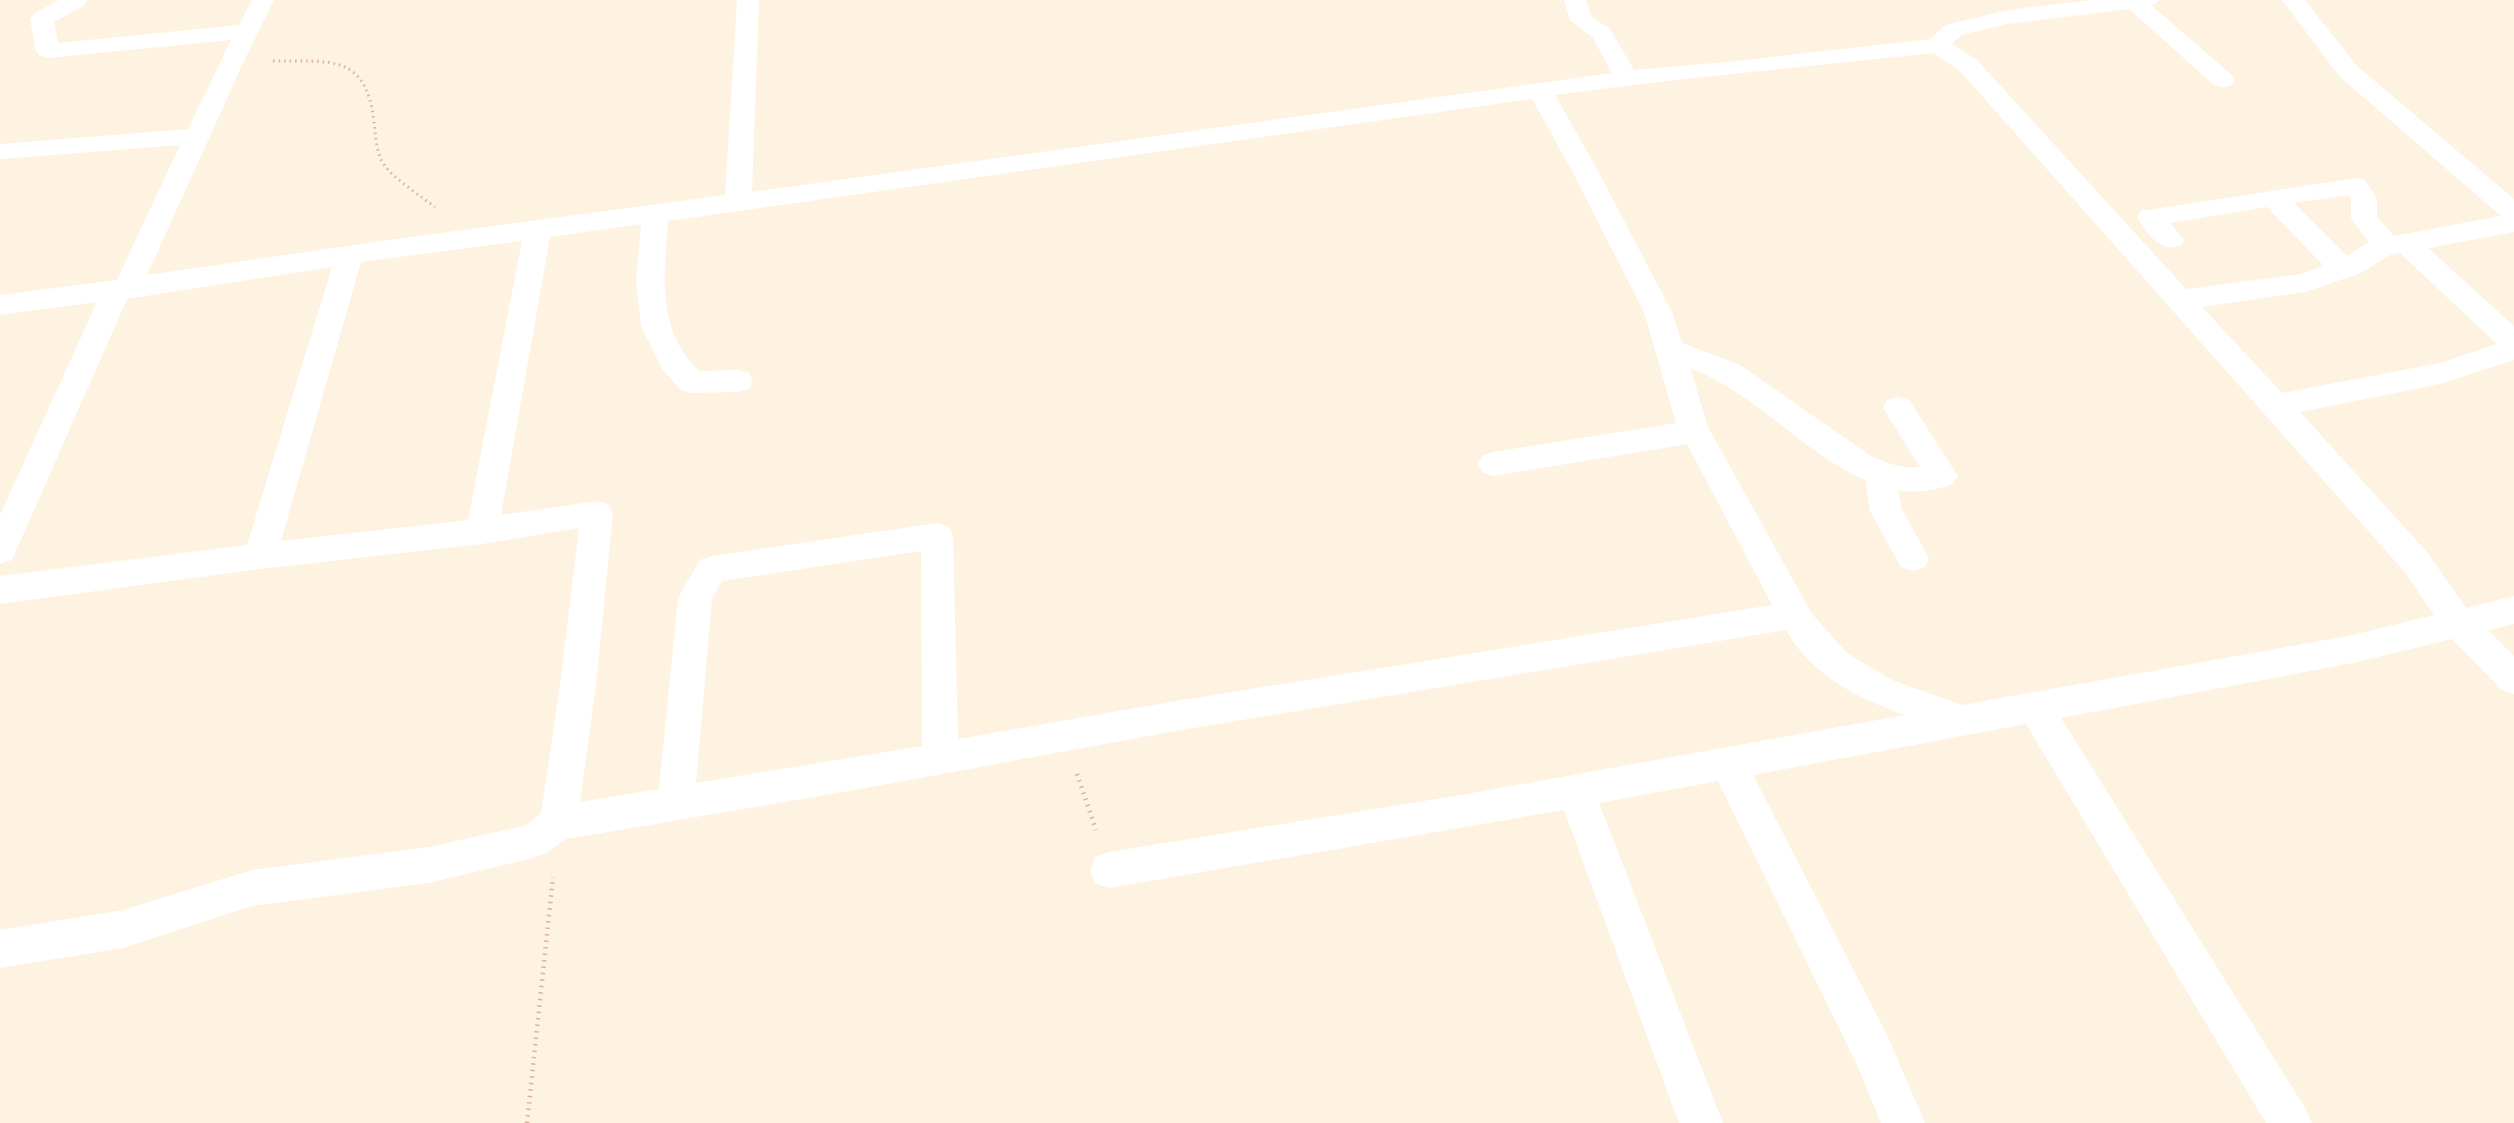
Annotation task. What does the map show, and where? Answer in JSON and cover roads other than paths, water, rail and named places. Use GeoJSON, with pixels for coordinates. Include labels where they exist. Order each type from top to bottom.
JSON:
{"type":"FeatureCollection","features":[{"type":"Feature","properties":{"kind":"street"},"geometry":{"type":"LineString","coordinates":[[76,0],[42,19],[48,51],[247,32]]}},
{"type":"Feature","properties":{"kind":"street"},"geometry":{"type":"LineString","coordinates":[[0,551],[121,290],[263,0]]}},
{"type":"Feature","properties":{"kind":"street"},"geometry":{"type":"LineString","coordinates":[[738,201],[748,0]]}},
{"type":"Feature","properties":{"kind":"street"},"geometry":{"type":"LineString","coordinates":[[1575,0],[1582,20],[1602,34],[1627,78]]}},
{"type":"Feature","properties":{"kind":"street"},"geometry":{"type":"LineString","coordinates":[[2293,0],[2348,71],[2514,213]]}},
{"type":"Feature","properties":{"kind":"street"},"geometry":{"type":"LineString","coordinates":[[0,305],[121,290],[349,255],[1627,78],[1937,45],[1953,30],[2008,17],[2032,7],[2141,1],[2223,80]]}},
{"type":"Feature","properties":{"kind":"street"},"geometry":{"type":"LineString","coordinates":[[1937,45],[1968,65],[2415,561],[2457,622],[2514,679]]}},
{"type":"Feature","properties":{"kind":"street"},"geometry":{"type":"LineString","coordinates":[[1540,91],[1585,171],[1658,312],[1695,431],[1795,615],[1835,663],[1880,691],[1963,721]]}},
{"type":"Feature","properties":{"kind":"street"},"geometry":{"type":"LineString","coordinates":[[2,151],[198,136]]}},
{"type":"Feature","properties":{"kind":"street"},"geometry":{"type":"LineString","coordinates":[[2170,240],[2150,218],[2356,186],[2364,199],[2364,218],[2514,343]]}},
{"type":"Feature","properties":{"kind":"street"},"geometry":{"type":"LineString","coordinates":[[2273,198],[2343,269]]}},
{"type":"Feature","properties":{"kind":"street"},"geometry":{"type":"LineString","coordinates":[[655,213],[650,280],[655,326],[672,362],[692,382],[738,381]]}},
{"type":"Feature","properties":{"kind":"street"},"geometry":{"type":"LineString","coordinates":[[2179,300],[2305,283],[2343,269],[2396,244],[2514,223]]}},
{"type":"Feature","properties":{"kind":"street"},"geometry":{"type":"LineString","coordinates":[[482,531],[538,230]]}},
{"type":"Feature","properties":{"kind":"street"},"geometry":{"type":"LineString","coordinates":[[260,556],[349,255]]}},
{"type":"Feature","properties":{"kind":"street"},"geometry":{"type":"LineString","coordinates":[[2275,405],[2315,400],[2425,377],[2491,359],[2514,348]]}},
{"type":"Feature","properties":{"kind":"street"},"geometry":{"type":"LineString","coordinates":[[1669,349],[1730,373],[1791,414],[1839,452],[1880,476],[1908,480],[1942,476],[1898,408]]}},
{"type":"Feature","properties":{"kind":"street"},"geometry":{"type":"LineString","coordinates":[[1493,464],[1695,431]]}},
{"type":"Feature","properties":{"kind":"street"},"geometry":{"type":"LineString","coordinates":[[1880,476],[1886,511],[1913,558]]}},
{"type":"Feature","properties":{"kind":"street"},"geometry":{"type":"LineString","coordinates":[[0,590],[260,556],[482,531],[597,513],[579,685],[558,823]]}},
{"type":"Feature","properties":{"kind":"street"},"geometry":{"type":"LineString","coordinates":[[676,804],[695,598],[712,569],[937,536],[940,759]]}},
{"type":"Feature","properties":{"kind":"street"},"geometry":{"type":"LineString","coordinates":[[1109,870],[1576,791],[2353,650],[2457,622],[2514,610]]}},
{"type":"Feature","properties":{"kind":"street"},"geometry":{"type":"LineString","coordinates":[[3,954],[123,929],[252,888],[429,865],[510,847],[533,841],[558,823],[1795,615]]}},
{"type":"Feature","properties":{"kind":"street"},"geometry":{"type":"LineString","coordinates":[[2035,708],[2290,1123]]}},
{"type":"Feature","properties":{"kind":"street"},"geometry":{"type":"LineString","coordinates":[[1728,764],[1872,1050],[1903,1123]]}},
{"type":"Feature","properties":{"kind":"street"},"geometry":{"type":"LineString","coordinates":[[1576,791],[1701,1123]]}}]}
